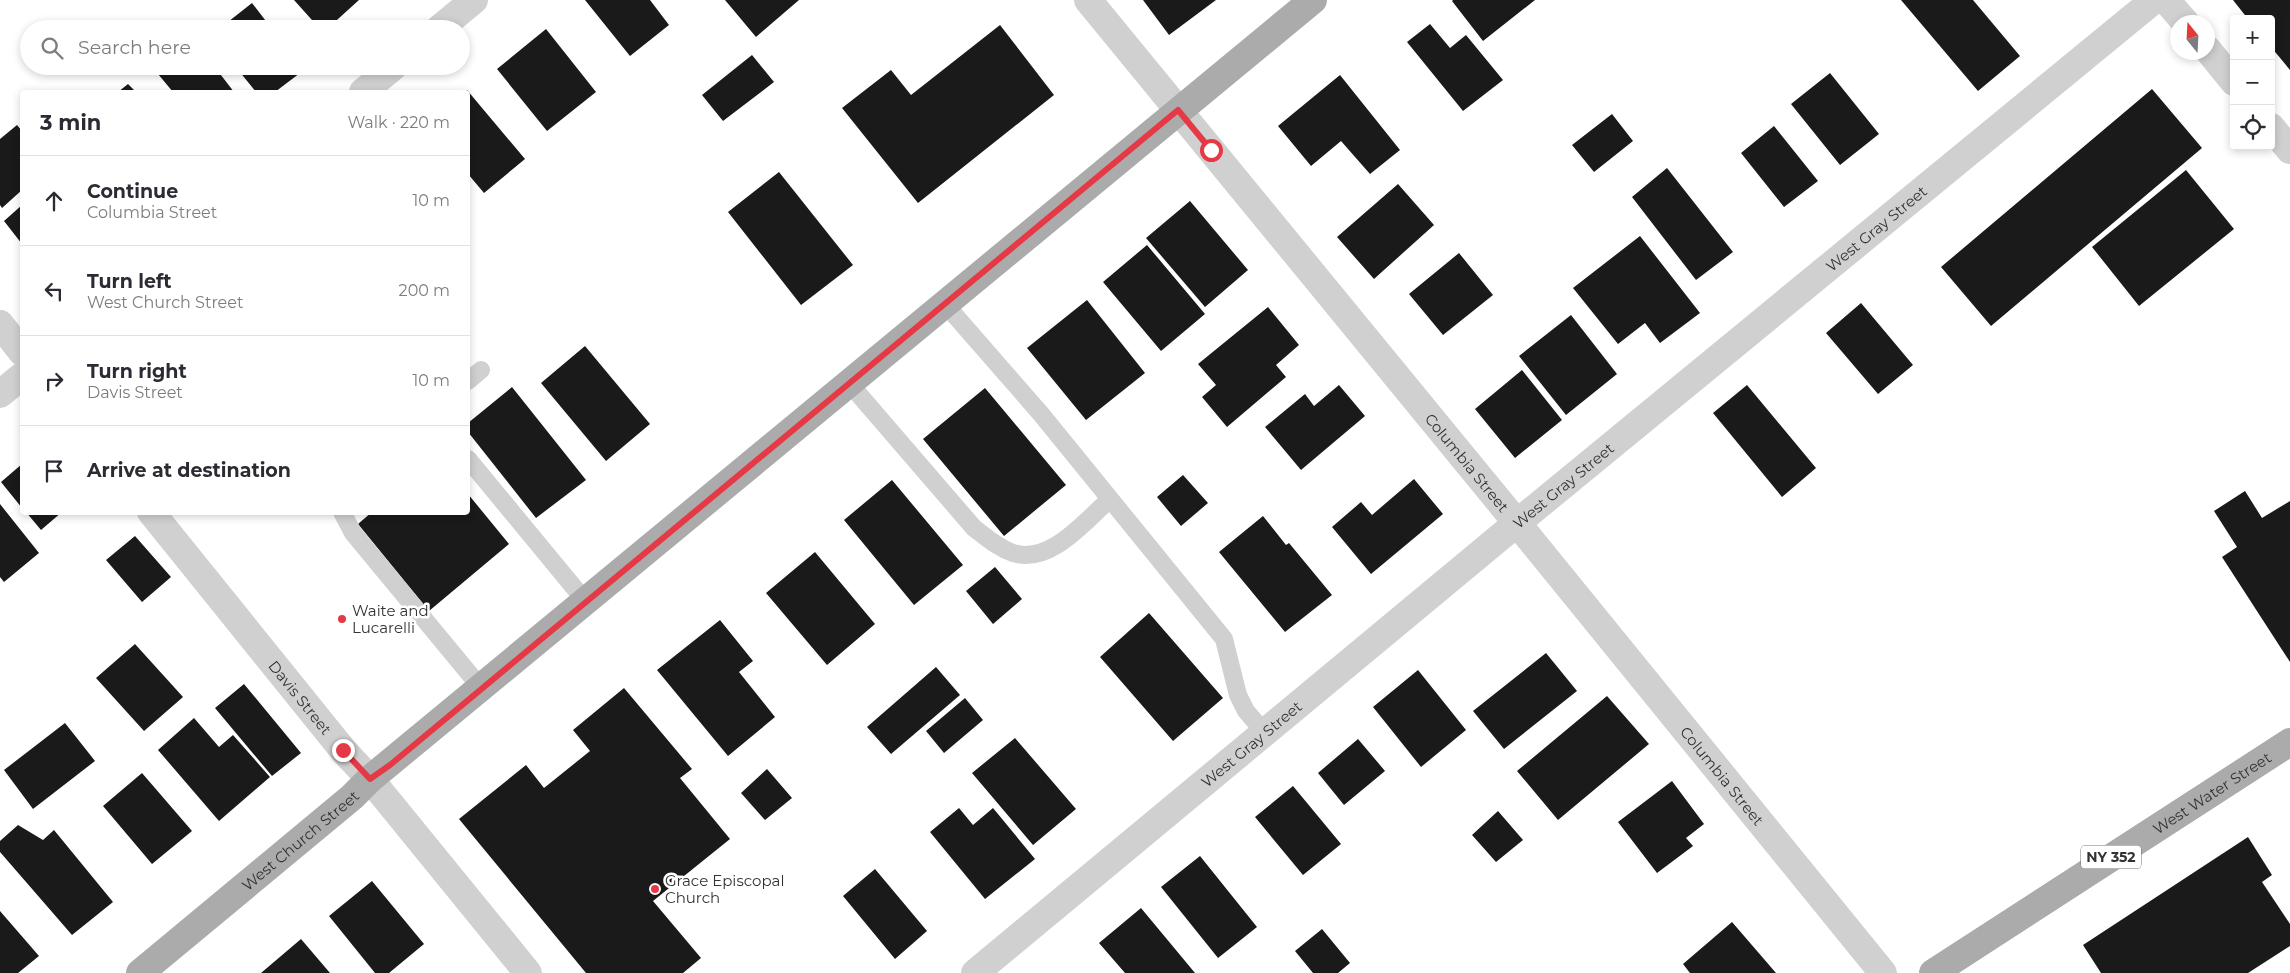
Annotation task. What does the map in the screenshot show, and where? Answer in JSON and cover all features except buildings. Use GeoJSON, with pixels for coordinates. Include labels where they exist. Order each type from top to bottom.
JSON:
{"type":"FeatureCollection","features":[{"type":"Feature","properties":{"kind":"main road","name":"West Church Street"},"geometry":{"type":"LineString","coordinates":[[140,973],[344,803],[370,779],[482,689],[1313,0]]}},
{"type":"Feature","properties":{"kind":"main road","name":"West Water Street"},"geometry":{"type":"LineString","coordinates":[[1933,973],[2290,742]]}},
{"type":"Feature","properties":{"kind":"street"},"geometry":{"type":"LineString","coordinates":[[450,20],[474,0]]}},
{"type":"Feature","properties":{"kind":"street","name":"Columbia Street"},"geometry":{"type":"LineString","coordinates":[[1088,0],[1883,973]]}},
{"type":"Feature","properties":{"kind":"street","name":"West Gray Street"},"geometry":{"type":"LineString","coordinates":[[975,973],[1517,523],[2154,0]]}},
{"type":"Feature","properties":{"kind":"street"},"geometry":{"type":"LineString","coordinates":[[2166,0],[2179,15]]}},
{"type":"Feature","properties":{"kind":"street"},"geometry":{"type":"LineString","coordinates":[[2215,59],[2230,77]]}},
{"type":"Feature","properties":{"kind":"street"},"geometry":{"type":"LineString","coordinates":[[364,90],[383,75]]}},
{"type":"Feature","properties":{"kind":"street"},"geometry":{"type":"LineString","coordinates":[[2275,133],[2290,150]]}},
{"type":"Feature","properties":{"kind":"street"},"geometry":{"type":"LineString","coordinates":[[0,324],[20,349]]}},
{"type":"Feature","properties":{"kind":"street"},"geometry":{"type":"LineString","coordinates":[[0,394],[20,378]]}},
{"type":"Feature","properties":{"kind":"street","name":"Davis Street"},"geometry":{"type":"LineString","coordinates":[[153,515],[343,750],[370,779],[528,973]]}},
{"type":"Feature","properties":{"kind":"lane"},"geometry":{"type":"LineString","coordinates":[[945,304],[1040,414],[1224,639],[1238,695],[1246,711],[1264,732]]}},
{"type":"Feature","properties":{"kind":"lane"},"geometry":{"type":"LineString","coordinates":[[849,383],[974,528],[996,545],[1013,553],[1032,556],[1047,552],[1110,499]]}},
{"type":"Feature","properties":{"kind":"lane"},"geometry":{"type":"LineString","coordinates":[[470,462],[586,602]]}},
{"type":"Feature","properties":{"kind":"lane"},"geometry":{"type":"LineString","coordinates":[[344,515],[353,533],[482,689]]}},
{"type":"Feature","properties":{"kind":"place","name":"Waite and Lucarelli"},"geometry":{"type":"Point","coordinates":[342,619]}},
{"type":"Feature","properties":{"kind":"place","name":"Grace Episcopal Church"},"geometry":{"type":"Point","coordinates":[655,889]}},
{"type":"Feature","properties":{"kind":"route"},"geometry":{"type":"LineString","coordinates":[[343,750],[370,779],[390,765],[1178,110],[1211,150]]}}]}
